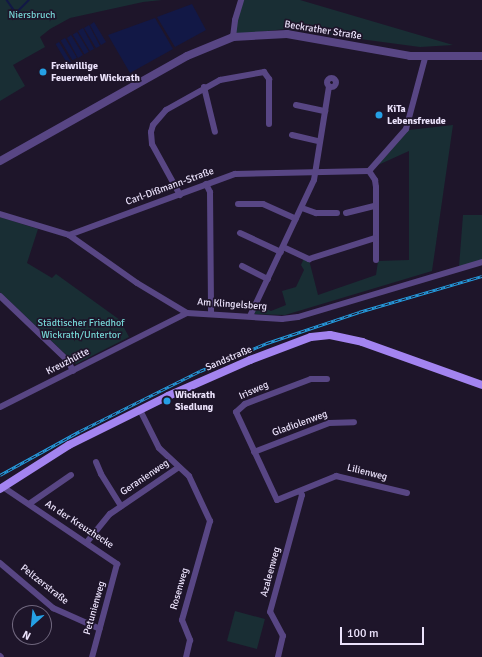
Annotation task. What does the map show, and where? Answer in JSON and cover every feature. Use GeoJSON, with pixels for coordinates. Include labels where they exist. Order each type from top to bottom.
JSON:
{"type":"FeatureCollection","features":[{"type":"Feature","properties":{"kind":"main road","name":"Sandstraße"},"geometry":{"type":"LineString","coordinates":[[1,488],[69,445],[140,410],[250,360],[311,337],[325,335],[362,342],[482,385]]}},
{"type":"Feature","properties":{"kind":"street"},"geometry":{"type":"LineString","coordinates":[[233,37],[235,20],[241,0]]}},
{"type":"Feature","properties":{"kind":"street","name":"Beckrather Straße"},"geometry":{"type":"LineString","coordinates":[[0,162],[187,56],[233,37],[287,34],[425,58],[482,56]]}},
{"type":"Feature","properties":{"kind":"street"},"geometry":{"type":"LineString","coordinates":[[376,260],[374,206],[375,180],[369,171],[406,128],[425,58]]}},
{"type":"Feature","properties":{"kind":"street"},"geometry":{"type":"LineString","coordinates":[[180,195],[152,144],[151,132],[156,119],[166,110],[204,87],[245,74],[264,72],[269,79],[269,124]]}},
{"type":"Feature","properties":{"kind":"street"},"geometry":{"type":"LineString","coordinates":[[250,316],[302,208],[316,172],[319,141],[329,86]]}},
{"type":"Feature","properties":{"kind":"street"},"geometry":{"type":"LineString","coordinates":[[204,87],[215,132]]}},
{"type":"Feature","properties":{"kind":"street"},"geometry":{"type":"LineString","coordinates":[[296,105],[325,111]]}},
{"type":"Feature","properties":{"kind":"street"},"geometry":{"type":"LineString","coordinates":[[292,135],[319,141]]}},
{"type":"Feature","properties":{"kind":"street","name":"Carl-Dißmann-Straße"},"geometry":{"type":"LineString","coordinates":[[69,235],[235,174],[369,171]]}},
{"type":"Feature","properties":{"kind":"street"},"geometry":{"type":"LineString","coordinates":[[206,184],[210,192],[211,313]]}},
{"type":"Feature","properties":{"kind":"street"},"geometry":{"type":"LineString","coordinates":[[238,204],[263,204],[296,219]]}},
{"type":"Feature","properties":{"kind":"street"},"geometry":{"type":"LineString","coordinates":[[346,213],[374,206]]}},
{"type":"Feature","properties":{"kind":"street"},"geometry":{"type":"LineString","coordinates":[[302,208],[316,213],[338,213]]}},
{"type":"Feature","properties":{"kind":"street","name":"Am Klingelsberg"},"geometry":{"type":"LineString","coordinates":[[0,214],[69,235],[146,289],[187,313],[211,313],[282,319],[298,317],[482,262]]}},
{"type":"Feature","properties":{"kind":"street"},"geometry":{"type":"LineString","coordinates":[[240,233],[309,259],[375,238]]}},
{"type":"Feature","properties":{"kind":"street"},"geometry":{"type":"LineString","coordinates":[[242,266],[268,278]]}},
{"type":"Feature","properties":{"kind":"street"},"geometry":{"type":"LineString","coordinates":[[0,296],[68,361],[73,370]]}},
{"type":"Feature","properties":{"kind":"street","name":"Kreuzhütte"},"geometry":{"type":"LineString","coordinates":[[0,407],[187,313]]}},
{"type":"Feature","properties":{"kind":"street","name":"Irisweg"},"geometry":{"type":"LineString","coordinates":[[277,500],[236,412],[240,407],[311,379],[327,378]]}},
{"type":"Feature","properties":{"kind":"street"},"geometry":{"type":"LineString","coordinates":[[140,410],[159,448],[179,467]]}},
{"type":"Feature","properties":{"kind":"street","name":"Gladiolenweg"},"geometry":{"type":"LineString","coordinates":[[254,452],[329,422],[354,422]]}},
{"type":"Feature","properties":{"kind":"street","name":"Geranienweg"},"geometry":{"type":"LineString","coordinates":[[96,462],[100,474],[121,506]]}},
{"type":"Feature","properties":{"kind":"street","name":"Geranienweg"},"geometry":{"type":"LineString","coordinates":[[87,542],[110,514],[144,493],[179,467]]}},
{"type":"Feature","properties":{"kind":"street","name":"Rosenweg"},"geometry":{"type":"LineString","coordinates":[[179,467],[189,476],[210,521],[182,620],[190,640],[186,657]]}},
{"type":"Feature","properties":{"kind":"street","name":"An der Kreuzhecke"},"geometry":{"type":"LineString","coordinates":[[28,504],[71,475]]}},
{"type":"Feature","properties":{"kind":"street","name":"Lilienweg"},"geometry":{"type":"LineString","coordinates":[[277,500],[336,476],[407,494]]}},
{"type":"Feature","properties":{"kind":"street","name":"An der Kreuzhecke"},"geometry":{"type":"LineString","coordinates":[[1,488],[87,542],[118,564]]}},
{"type":"Feature","properties":{"kind":"street","name":"Azaleenweg"},"geometry":{"type":"LineString","coordinates":[[278,657],[283,636],[270,612],[302,495],[300,491]]}},
{"type":"Feature","properties":{"kind":"street","name":"Peltzerstraße"},"geometry":{"type":"LineString","coordinates":[[0,563],[53,608],[100,629]]}},
{"type":"Feature","properties":{"kind":"street","name":"Petunienweg"},"geometry":{"type":"LineString","coordinates":[[92,657],[118,564]]}},
{"type":"Feature","properties":{"kind":"green space","name":"Niersbruch"},"geometry":{"type":"Polygon","coordinates":[[[0,0],[162,0],[143,2],[70,18],[50,29],[40,37],[45,47],[13,65],[25,86],[0,101],[0,0]]]}},
{"type":"Feature","properties":{"kind":"green space"},"geometry":{"type":"Polygon","coordinates":[[[242,0],[300,0],[453,45],[420,47],[285,29],[231,35],[242,0]]]}},
{"type":"Feature","properties":{"kind":"green space"},"geometry":{"type":"Polygon","coordinates":[[[453,125],[432,271],[285,315],[254,314],[258,305],[271,311],[286,305],[282,291],[296,287],[304,270],[301,265],[304,258],[309,260],[318,295],[376,275],[378,261],[409,260],[409,151],[378,165],[409,130],[453,125]]]}},
{"type":"Feature","properties":{"kind":"green space"},"geometry":{"type":"Polygon","coordinates":[[[463,215],[482,215],[482,260],[459,267],[463,215]]]}},
{"type":"Feature","properties":{"kind":"green space","name":"Städtischer Friedhof Wickrath/Untertor"},"geometry":{"type":"Polygon","coordinates":[[[0,217],[38,229],[27,263],[52,278],[56,274],[120,320],[129,337],[76,364],[0,292],[0,217]]]}},
{"type":"Feature","properties":{"kind":"green space"},"geometry":{"type":"Polygon","coordinates":[[[235,611],[265,619],[257,649],[227,641],[235,611]]]}},
{"type":"Feature","properties":{"kind":"shaded area"},"geometry":{"type":"Polygon","coordinates":[[[192,4],[206,30],[175,47],[157,17],[192,4]]]}},
{"type":"Feature","properties":{"kind":"shaded area"},"geometry":{"type":"Polygon","coordinates":[[[155,18],[173,49],[130,73],[108,35],[155,18]]]}},
{"type":"Feature","properties":{"kind":"shaded area"},"geometry":{"type":"Polygon","coordinates":[[[94,22],[106,42],[101,45],[90,25],[94,22]]]}},
{"type":"Feature","properties":{"kind":"shaded area"},"geometry":{"type":"Polygon","coordinates":[[[89,25],[100,46],[96,48],[84,28],[89,25]]]}},
{"type":"Feature","properties":{"kind":"shaded area"},"geometry":{"type":"Polygon","coordinates":[[[83,28],[94,49],[90,51],[78,31],[83,28]]]}},
{"type":"Feature","properties":{"kind":"shaded area"},"geometry":{"type":"Polygon","coordinates":[[[77,32],[89,52],[85,54],[73,35],[77,32]]]}},
{"type":"Feature","properties":{"kind":"shaded area"},"geometry":{"type":"Polygon","coordinates":[[[71,35],[83,55],[78,58],[67,38],[71,35]]]}},
{"type":"Feature","properties":{"kind":"shaded area"},"geometry":{"type":"Polygon","coordinates":[[[65,38],[77,58],[73,60],[61,41],[65,38]]]}},
{"type":"Feature","properties":{"kind":"shaded area"},"geometry":{"type":"Polygon","coordinates":[[[59,42],[71,62],[67,64],[56,44],[59,42]]]}},
{"type":"Feature","properties":{"kind":"waterway"},"geometry":{"type":"LineString","coordinates":[[7,0],[16,13],[29,0]]}},
{"type":"Feature","properties":{"kind":"railway"},"geometry":{"type":"LineString","coordinates":[[0,475],[80,431],[200,371],[267,343],[359,312],[482,276]]}},
{"type":"Feature","properties":{"kind":"place","name":"Freiwillige Feuerwehr Wickrath"},"geometry":{"type":"Point","coordinates":[43,72]}},
{"type":"Feature","properties":{"kind":"place","name":"KiTa Lebensfreude"},"geometry":{"type":"Point","coordinates":[379,115]}},
{"type":"Feature","properties":{"kind":"place","name":"Wickrath Siedlung"},"geometry":{"type":"Point","coordinates":[167,401]}}]}
